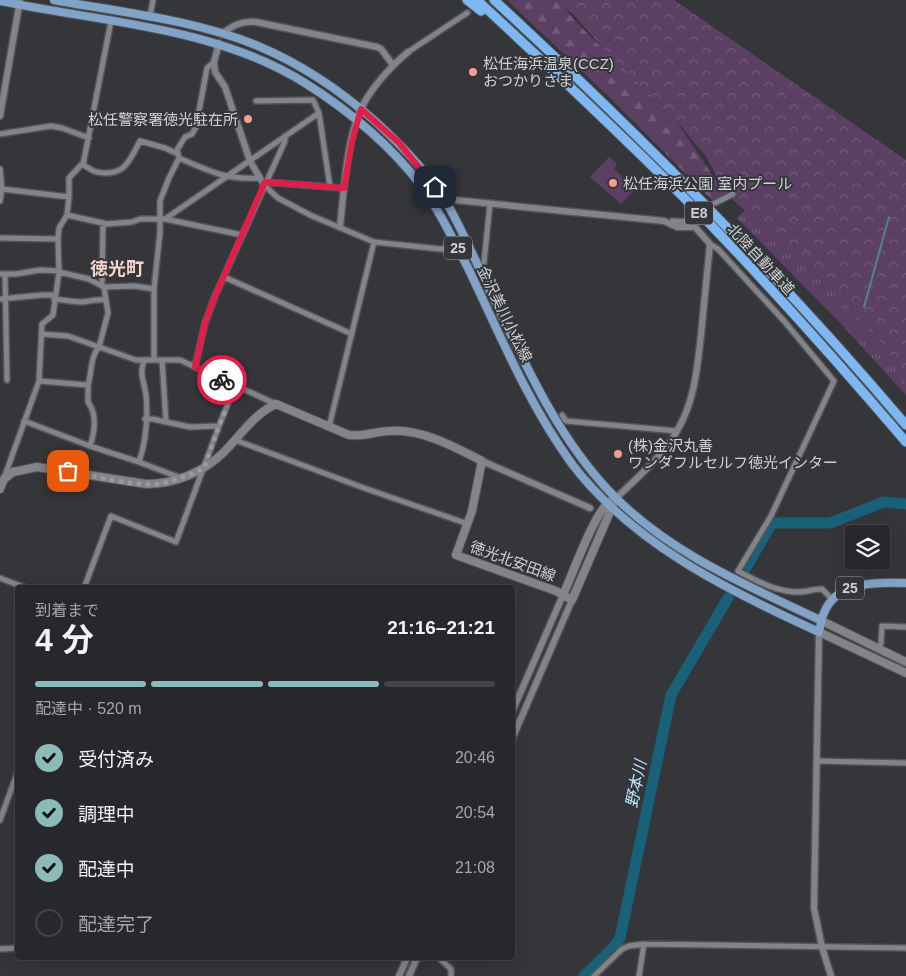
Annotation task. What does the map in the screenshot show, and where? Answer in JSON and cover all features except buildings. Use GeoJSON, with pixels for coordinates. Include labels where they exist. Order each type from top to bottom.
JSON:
{"type":"FeatureCollection","features":[{"type":"Feature","properties":{"kind":"highway"},"geometry":{"type":"LineString","coordinates":[[467,0],[558,75]]}},
{"type":"Feature","properties":{"kind":"highway","name":"北陸自動車道"},"geometry":{"type":"LineString","coordinates":[[477,0],[637,150],[709,223],[790,310],[906,442]]}},
{"type":"Feature","properties":{"kind":"highway","name":"北陸自動車道"},"geometry":{"type":"LineString","coordinates":[[494,0],[717,215],[799,302],[906,425]]}},
{"type":"Feature","properties":{"kind":"highway"},"geometry":{"type":"LineString","coordinates":[[498,0],[554,53],[566,68]]}},
{"type":"Feature","properties":{"kind":"main road","name":"金沢美川小松線"},"geometry":{"type":"LineString","coordinates":[[54,0],[150,16],[222,34],[256,45],[301,67],[361,109],[399,143],[444,199],[523,360],[553,414],[576,450],[616,498],[661,537],[704,565],[822,621]]}},
{"type":"Feature","properties":{"kind":"main road","name":"金沢美川小松線"},"geometry":{"type":"LineString","coordinates":[[0,1],[20,2],[219,43],[247,54],[305,83],[357,120],[398,159],[420,185],[457,247],[532,399],[572,464],[609,505],[680,561],[784,616],[819,632]]}},
{"type":"Feature","properties":{"kind":"main road"},"geometry":{"type":"LineString","coordinates":[[0,489],[4,479],[13,472],[37,467],[146,484],[164,483],[181,478],[204,468],[224,452],[260,414],[276,404],[349,436],[360,437],[388,431],[406,430],[435,439],[482,461]]}},
{"type":"Feature","properties":{"kind":"main road","name":"徳光北安田線"},"geometry":{"type":"LineString","coordinates":[[482,461],[468,524],[456,555],[572,600],[609,505]]}},
{"type":"Feature","properties":{"kind":"main road","name":"徳光北安田線"},"geometry":{"type":"LineString","coordinates":[[563,595],[597,518],[616,498]]}},
{"type":"Feature","properties":{"kind":"main road","name":"25"},"geometry":{"type":"LineString","coordinates":[[819,632],[824,612],[832,599],[843,590],[873,583],[906,583]]}},
{"type":"Feature","properties":{"kind":"main road"},"geometry":{"type":"LineString","coordinates":[[822,621],[906,662]]}},
{"type":"Feature","properties":{"kind":"main road"},"geometry":{"type":"LineString","coordinates":[[819,632],[906,673]]}},
{"type":"Feature","properties":{"kind":"street"},"geometry":{"type":"LineString","coordinates":[[150,16],[153,0]]}},
{"type":"Feature","properties":{"kind":"street"},"geometry":{"type":"LineString","coordinates":[[0,116],[20,2]]}},
{"type":"Feature","properties":{"kind":"street"},"geometry":{"type":"LineString","coordinates":[[340,227],[352,141],[361,109],[393,64],[467,12]]}},
{"type":"Feature","properties":{"kind":"street"},"geometry":{"type":"LineString","coordinates":[[84,165],[111,21]]}},
{"type":"Feature","properties":{"kind":"street"},"geometry":{"type":"LineString","coordinates":[[222,34],[231,26],[246,22],[256,22],[377,47],[381,49],[393,64]]}},
{"type":"Feature","properties":{"kind":"street"},"geometry":{"type":"LineString","coordinates":[[219,43],[214,62],[215,72],[225,87],[250,161],[259,178],[278,198],[310,215],[374,242],[440,248],[457,247]]}},
{"type":"Feature","properties":{"kind":"street"},"geometry":{"type":"LineString","coordinates":[[154,360],[154,289],[163,219],[160,201],[178,156],[177,150],[185,137],[192,134],[196,127],[208,68],[214,62]]}},
{"type":"Feature","properties":{"kind":"street"},"geometry":{"type":"LineString","coordinates":[[256,101],[312,100],[319,113],[330,187]]}},
{"type":"Feature","properties":{"kind":"street"},"geometry":{"type":"LineString","coordinates":[[163,219],[319,113]]}},
{"type":"Feature","properties":{"kind":"street"},"geometry":{"type":"LineString","coordinates":[[0,134],[51,126],[89,138]]}},
{"type":"Feature","properties":{"kind":"street"},"geometry":{"type":"LineString","coordinates":[[195,367],[205,323],[264,184],[285,141],[285,136]]}},
{"type":"Feature","properties":{"kind":"street"},"geometry":{"type":"LineString","coordinates":[[4,479],[39,382],[42,324],[54,315],[59,272],[59,228],[67,215],[69,178],[80,165],[84,165],[97,173],[115,174],[123,169],[130,160],[140,141],[165,148],[178,156],[225,177],[259,178]]}},
{"type":"Feature","properties":{"kind":"street"},"geometry":{"type":"LineString","coordinates":[[0,169],[2,189],[0,201]]}},
{"type":"Feature","properties":{"kind":"street"},"geometry":{"type":"LineString","coordinates":[[264,184],[344,188]]}},
{"type":"Feature","properties":{"kind":"street"},"geometry":{"type":"LineString","coordinates":[[2,189],[69,197]]}},
{"type":"Feature","properties":{"kind":"street"},"geometry":{"type":"LineString","coordinates":[[715,203],[733,194]]}},
{"type":"Feature","properties":{"kind":"street"},"geometry":{"type":"LineString","coordinates":[[444,199],[664,221],[672,225],[695,227],[710,244],[718,249],[785,322],[834,381],[771,516],[738,571],[762,584],[788,592],[822,589],[832,599]]}},
{"type":"Feature","properties":{"kind":"street"},"geometry":{"type":"LineString","coordinates":[[484,262],[490,204]]}},
{"type":"Feature","properties":{"kind":"street"},"geometry":{"type":"LineString","coordinates":[[67,215],[103,223],[132,222],[140,219],[163,219],[242,235]]}},
{"type":"Feature","properties":{"kind":"street"},"geometry":{"type":"LineString","coordinates":[[672,225],[672,221],[696,222]]}},
{"type":"Feature","properties":{"kind":"street"},"geometry":{"type":"LineString","coordinates":[[90,446],[94,434],[94,409],[88,402],[88,385],[91,364],[96,349],[99,347],[108,314],[103,286],[103,223]]}},
{"type":"Feature","properties":{"kind":"street"},"geometry":{"type":"LineString","coordinates":[[0,238],[58,239]]}},
{"type":"Feature","properties":{"kind":"street"},"geometry":{"type":"LineString","coordinates":[[328,427],[374,242]]}},
{"type":"Feature","properties":{"kind":"street"},"geometry":{"type":"LineString","coordinates":[[616,498],[654,461],[677,431],[689,408],[697,376],[710,244]]}},
{"type":"Feature","properties":{"kind":"street"},"geometry":{"type":"LineString","coordinates":[[7,380],[7,334],[2,275],[40,270],[59,272],[88,279],[103,286],[135,286],[154,289]]}},
{"type":"Feature","properties":{"kind":"street"},"geometry":{"type":"LineString","coordinates":[[224,277],[352,334]]}},
{"type":"Feature","properties":{"kind":"street"},"geometry":{"type":"LineString","coordinates":[[3,299],[42,295],[75,302],[86,302],[91,299],[106,300]]}},
{"type":"Feature","properties":{"kind":"street"},"geometry":{"type":"LineString","coordinates":[[0,333],[7,334]]}},
{"type":"Feature","properties":{"kind":"street"},"geometry":{"type":"LineString","coordinates":[[41,334],[68,336],[128,358],[180,360],[276,404]]}},
{"type":"Feature","properties":{"kind":"street"},"geometry":{"type":"LineString","coordinates":[[139,462],[144,446],[146,419],[146,397],[144,384],[141,379],[144,360]]}},
{"type":"Feature","properties":{"kind":"street"},"geometry":{"type":"LineString","coordinates":[[162,360],[166,422]]}},
{"type":"Feature","properties":{"kind":"street"},"geometry":{"type":"LineString","coordinates":[[39,382],[88,385]]}},
{"type":"Feature","properties":{"kind":"street"},"geometry":{"type":"LineString","coordinates":[[85,585],[111,516],[176,542],[234,385]]}},
{"type":"Feature","properties":{"kind":"street"},"geometry":{"type":"LineString","coordinates":[[562,416],[566,421],[677,431]]}},
{"type":"Feature","properties":{"kind":"street"},"geometry":{"type":"LineString","coordinates":[[146,419],[190,427],[219,426]]}},
{"type":"Feature","properties":{"kind":"street"},"geometry":{"type":"LineString","coordinates":[[24,421],[181,478]]}},
{"type":"Feature","properties":{"kind":"street"},"geometry":{"type":"LineString","coordinates":[[235,440],[468,524]]}},
{"type":"Feature","properties":{"kind":"street"},"geometry":{"type":"LineString","coordinates":[[482,461],[590,508]]}},
{"type":"Feature","properties":{"kind":"street"},"geometry":{"type":"LineString","coordinates":[[0,578],[18,585]]}},
{"type":"Feature","properties":{"kind":"street"},"geometry":{"type":"LineString","coordinates":[[515,705],[563,595]]}},
{"type":"Feature","properties":{"kind":"street"},"geometry":{"type":"LineString","coordinates":[[515,732],[572,600]]}},
{"type":"Feature","properties":{"kind":"street"},"geometry":{"type":"LineString","coordinates":[[879,649],[882,626],[906,627]]}},
{"type":"Feature","properties":{"kind":"street"},"geometry":{"type":"LineString","coordinates":[[819,632],[814,908],[831,976]]}},
{"type":"Feature","properties":{"kind":"street"},"geometry":{"type":"LineString","coordinates":[[816,761],[906,763]]}},
{"type":"Feature","properties":{"kind":"street"},"geometry":{"type":"LineString","coordinates":[[0,820],[15,779]]}},
{"type":"Feature","properties":{"kind":"street"},"geometry":{"type":"LineString","coordinates":[[638,976],[644,944]]}},
{"type":"Feature","properties":{"kind":"street"},"geometry":{"type":"LineString","coordinates":[[594,976],[622,949],[644,944],[906,948]]}},
{"type":"Feature","properties":{"kind":"street"},"geometry":{"type":"LineString","coordinates":[[0,949],[15,948]]}},
{"type":"Feature","properties":{"kind":"street"},"geometry":{"type":"LineString","coordinates":[[399,976],[406,960]]}},
{"type":"Feature","properties":{"kind":"street"},"geometry":{"type":"LineString","coordinates":[[409,976],[416,960]]}},
{"type":"Feature","properties":{"kind":"street"},"geometry":{"type":"LineString","coordinates":[[441,960],[452,969],[452,976]]}},
{"type":"Feature","properties":{"kind":"green space"},"geometry":{"type":"Polygon","coordinates":[[[507,0],[557,0],[582,28],[674,118],[726,195],[713,201],[606,94],[507,0]]]}},
{"type":"Feature","properties":{"kind":"green space"},"geometry":{"type":"Polygon","coordinates":[[[557,0],[674,0],[906,160],[906,373],[849,307],[805,264],[725,193],[706,156],[671,115],[611,57],[574,15],[557,0]]]}},
{"type":"Feature","properties":{"kind":"green space","name":"松任海浜公園 室内プール"},"geometry":{"type":"Polygon","coordinates":[[[609,157],[617,164],[614,169],[635,189],[621,204],[590,177],[609,157]]]}},
{"type":"Feature","properties":{"kind":"green space"},"geometry":{"type":"Polygon","coordinates":[[[745,210],[849,307],[906,373],[906,395],[842,325],[737,218],[745,210]]]}},
{"type":"Feature","properties":{"kind":"waterway"},"geometry":{"type":"LineString","coordinates":[[864,307],[889,217]]}},
{"type":"Feature","properties":{"kind":"waterway","name":"野本川"},"geometry":{"type":"LineString","coordinates":[[744,571],[772,523],[830,523],[884,502],[906,504]]}},
{"type":"Feature","properties":{"kind":"waterway","name":"野本川"},"geometry":{"type":"LineString","coordinates":[[584,976],[611,950],[620,938],[671,695],[728,598]]}},
{"type":"Feature","properties":{"kind":"tunnel"},"geometry":{"type":"LineString","coordinates":[[467,13],[486,0]]}},
{"type":"Feature","properties":{"kind":"way so far"},"geometry":{"type":"LineString","coordinates":[[68,471],[96,477],[155,484],[181,478],[204,468],[233,391],[234,385],[222,380]]}},
{"type":"Feature","properties":{"kind":"place","name":"松任海浜温泉(CCZ) おつかりさま"},"geometry":{"type":"Point","coordinates":[473,72]}},
{"type":"Feature","properties":{"kind":"place","name":"松任警察署徳光駐在所"},"geometry":{"type":"Point","coordinates":[248,119]}},
{"type":"Feature","properties":{"kind":"place","name":"松任海浜公園 室内プール"},"geometry":{"type":"Point","coordinates":[613,183]}},
{"type":"Feature","properties":{"kind":"place","name":"(株)金沢丸善 ワンダフルセルフ徳光インター"},"geometry":{"type":"Point","coordinates":[618,454]}},
{"type":"Feature","properties":{"kind":"district","name":"徳光町"},"geometry":{"type":"Point","coordinates":[117,269]}},
{"type":"Feature","properties":{"kind":"route"},"geometry":{"type":"LineString","coordinates":[[222,380],[195,367],[205,323],[215,296],[265,182],[344,188],[352,141],[361,109],[399,143],[435,187]]}}]}
